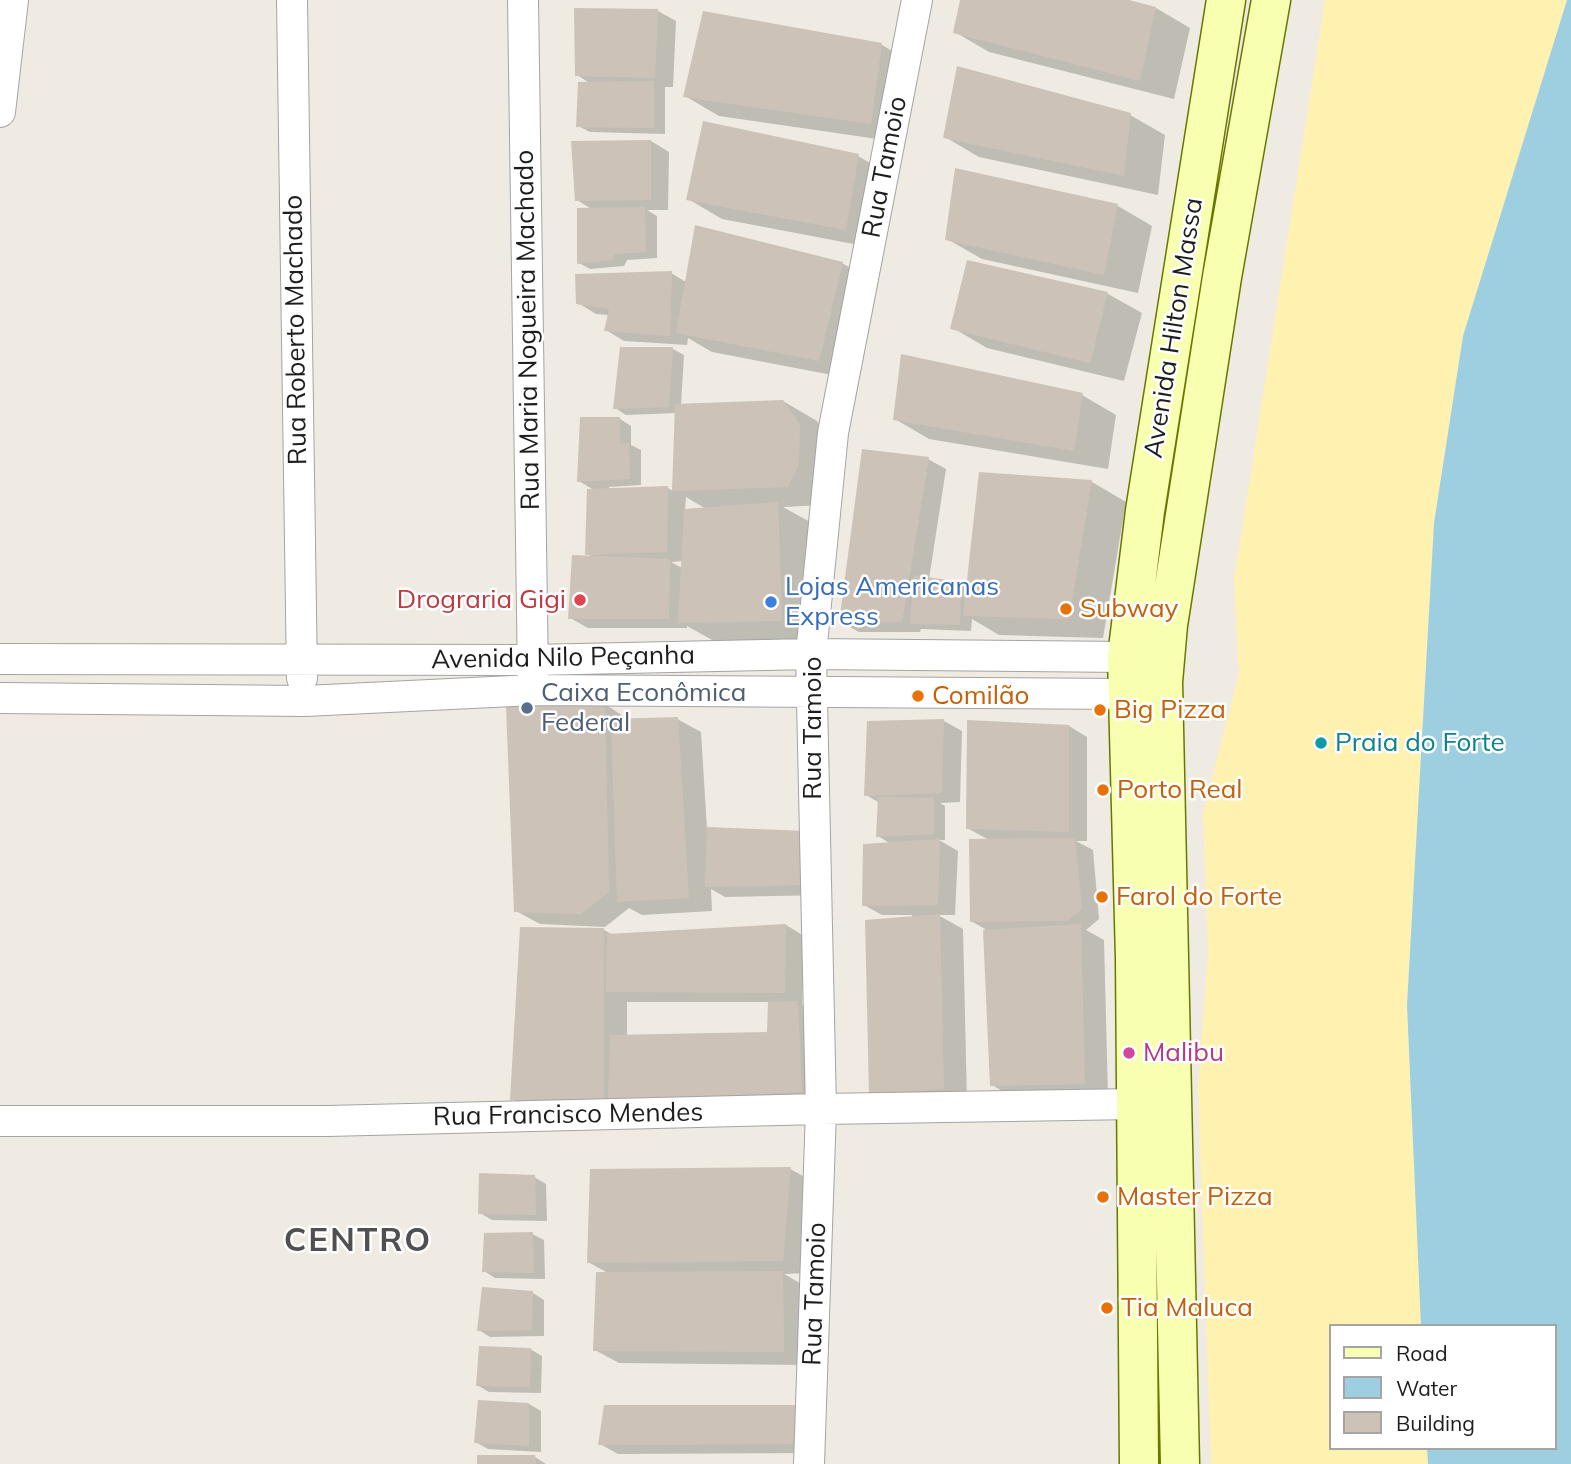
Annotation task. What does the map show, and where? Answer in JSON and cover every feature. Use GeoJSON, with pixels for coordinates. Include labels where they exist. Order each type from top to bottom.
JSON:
{"type":"FeatureCollection","features":[{"type":"Feature","properties":{"kind":"main road","name":"Avenida Hilton Massa"},"geometry":{"type":"LineString","coordinates":[[1139,1464],[1135,958],[1127,657],[1145,511],[1226,0]]}},
{"type":"Feature","properties":{"kind":"main road","name":"Avenida Hilton Massa"},"geometry":{"type":"LineString","coordinates":[[1180,1464],[1163,682],[1168,625],[1222,277],[1271,0]]}},
{"type":"Feature","properties":{"kind":"street"},"geometry":{"type":"LineString","coordinates":[[0,112],[13,0]]}},
{"type":"Feature","properties":{"kind":"street","name":"Rua Roberto Machado"},"geometry":{"type":"LineString","coordinates":[[292,0],[300,660],[304,701]]}},
{"type":"Feature","properties":{"kind":"street","name":"Rua Maria Nogueira Machado"},"geometry":{"type":"LineString","coordinates":[[523,0],[534,691]]}},
{"type":"Feature","properties":{"kind":"street","name":"Rua Tamoio"},"geometry":{"type":"LineString","coordinates":[[809,1464],[821,1109],[811,654],[833,433],[917,0]]}},
{"type":"Feature","properties":{"kind":"street","name":"Avenida Nilo Peçanha"},"geometry":{"type":"LineString","coordinates":[[0,659],[532,660],[811,654],[1127,657]]}},
{"type":"Feature","properties":{"kind":"street","name":"Avenida Nilo Peçanha"},"geometry":{"type":"LineString","coordinates":[[0,698],[304,701],[534,691],[1126,694]]}},
{"type":"Feature","properties":{"kind":"street","name":"Rua Francisco Mendes"},"geometry":{"type":"LineString","coordinates":[[0,1121],[327,1121],[1136,1104]]}},
{"type":"Feature","properties":{"kind":"sand","name":"Praia do Forte"},"geometry":{"type":"Polygon","coordinates":[[[1325,0],[1567,0],[1463,336],[1434,523],[1407,1005],[1421,1324],[1330,1324],[1330,1450],[1427,1450],[1428,1464],[1211,1464],[1198,1087],[1208,955],[1203,814],[1239,673],[1234,580],[1325,0]]]}},
{"type":"Feature","properties":{"kind":"water"},"geometry":{"type":"Polygon","coordinates":[[[1567,0],[1571,0],[1571,1464],[1428,1464],[1427,1450],[1557,1450],[1557,1324],[1421,1324],[1407,1005],[1434,523],[1463,336],[1567,0]]]}},
{"type":"Feature","properties":{"kind":"building"},"geometry":{"type":"Polygon","coordinates":[[[960,0],[1129,0],[1156,7],[1140,81],[953,33],[960,0]]]}},
{"type":"Feature","properties":{"kind":"building"},"geometry":{"type":"Polygon","coordinates":[[[574,8],[658,9],[655,78],[575,76],[574,8]]]}},
{"type":"Feature","properties":{"kind":"building"},"geometry":{"type":"Polygon","coordinates":[[[703,11],[882,43],[871,124],[683,97],[703,11]]]}},
{"type":"Feature","properties":{"kind":"building"},"geometry":{"type":"Polygon","coordinates":[[[957,66],[1131,113],[1124,176],[943,138],[957,66]]]}},
{"type":"Feature","properties":{"kind":"building"},"geometry":{"type":"Polygon","coordinates":[[[654,81],[654,128],[576,127],[578,82],[654,81]]]}},
{"type":"Feature","properties":{"kind":"building"},"geometry":{"type":"Polygon","coordinates":[[[703,121],[859,154],[846,230],[686,200],[703,121]]]}},
{"type":"Feature","properties":{"kind":"building"},"geometry":{"type":"Polygon","coordinates":[[[651,140],[651,200],[575,201],[571,141],[651,140]]]}},
{"type":"Feature","properties":{"kind":"building"},"geometry":{"type":"Polygon","coordinates":[[[955,168],[1118,204],[1104,275],[945,240],[955,168]]]}},
{"type":"Feature","properties":{"kind":"building"},"geometry":{"type":"Polygon","coordinates":[[[645,207],[646,252],[615,254],[612,260],[577,264],[577,208],[645,207]]]}},
{"type":"Feature","properties":{"kind":"building"},"geometry":{"type":"Polygon","coordinates":[[[695,225],[843,262],[819,361],[676,333],[695,225]]]}},
{"type":"Feature","properties":{"kind":"building"},"geometry":{"type":"Polygon","coordinates":[[[967,260],[1108,292],[1090,363],[950,329],[967,260]]]}},
{"type":"Feature","properties":{"kind":"building"},"geometry":{"type":"Polygon","coordinates":[[[672,271],[670,336],[604,331],[609,309],[576,304],[575,274],[672,271]]]}},
{"type":"Feature","properties":{"kind":"building"},"geometry":{"type":"Polygon","coordinates":[[[620,347],[673,347],[669,407],[613,409],[620,347]]]}},
{"type":"Feature","properties":{"kind":"building"},"geometry":{"type":"Polygon","coordinates":[[[901,354],[1083,393],[1074,451],[893,420],[901,354]]]}},
{"type":"Feature","properties":{"kind":"building"},"geometry":{"type":"Polygon","coordinates":[[[783,400],[800,425],[799,465],[788,487],[672,491],[675,404],[783,400]]]}},
{"type":"Feature","properties":{"kind":"building"},"geometry":{"type":"Polygon","coordinates":[[[580,417],[620,417],[620,445],[629,442],[630,479],[577,482],[580,417]]]}},
{"type":"Feature","properties":{"kind":"building"},"geometry":{"type":"Polygon","coordinates":[[[862,449],[929,457],[902,622],[839,623],[862,449]]]}},
{"type":"Feature","properties":{"kind":"building"},"geometry":{"type":"Polygon","coordinates":[[[979,472],[1092,480],[1069,619],[963,616],[979,472]]]}},
{"type":"Feature","properties":{"kind":"building"},"geometry":{"type":"Polygon","coordinates":[[[668,486],[667,552],[585,555],[587,489],[668,486]]]}},
{"type":"Feature","properties":{"kind":"building"},"geometry":{"type":"Polygon","coordinates":[[[778,502],[782,621],[678,623],[684,509],[778,502]]]}},
{"type":"Feature","properties":{"kind":"building"},"geometry":{"type":"Polygon","coordinates":[[[572,555],[670,559],[669,619],[568,619],[572,555]]]}},
{"type":"Feature","properties":{"kind":"building"},"geometry":{"type":"Polygon","coordinates":[[[914,575],[961,582],[960,625],[910,624],[914,575]]]}},
{"type":"Feature","properties":{"kind":"building"},"geometry":{"type":"Polygon","coordinates":[[[605,703],[609,892],[581,914],[514,912],[506,706],[605,703]]]}},
{"type":"Feature","properties":{"kind":"building"},"geometry":{"type":"Polygon","coordinates":[[[678,717],[689,898],[617,902],[611,719],[678,717]]]}},
{"type":"Feature","properties":{"kind":"building"},"geometry":{"type":"Polygon","coordinates":[[[944,719],[942,793],[864,796],[867,721],[944,719]]]}},
{"type":"Feature","properties":{"kind":"building"},"geometry":{"type":"Polygon","coordinates":[[[967,720],[1069,725],[1069,832],[966,829],[967,720]]]}},
{"type":"Feature","properties":{"kind":"building"},"geometry":{"type":"Polygon","coordinates":[[[878,797],[934,798],[934,834],[876,837],[878,797]]]}},
{"type":"Feature","properties":{"kind":"building"},"geometry":{"type":"Polygon","coordinates":[[[707,827],[806,831],[808,885],[705,887],[707,827]]]}},
{"type":"Feature","properties":{"kind":"building"},"geometry":{"type":"Polygon","coordinates":[[[1075,838],[1082,909],[1067,921],[970,922],[969,839],[1075,838]]]}},
{"type":"Feature","properties":{"kind":"building"},"geometry":{"type":"Polygon","coordinates":[[[940,839],[938,905],[862,906],[863,844],[940,839]]]}},
{"type":"Feature","properties":{"kind":"building"},"geometry":{"type":"Polygon","coordinates":[[[940,914],[944,1089],[869,1094],[865,920],[940,914]]]}},
{"type":"Feature","properties":{"kind":"building"},"geometry":{"type":"Polygon","coordinates":[[[786,924],[785,993],[606,992],[607,934],[786,924]]]}},
{"type":"Feature","properties":{"kind":"building"},"geometry":{"type":"Polygon","coordinates":[[[1081,924],[1085,1084],[990,1086],[983,930],[1081,924]]]}},
{"type":"Feature","properties":{"kind":"building"},"geometry":{"type":"Polygon","coordinates":[[[520,927],[604,928],[604,1099],[510,1100],[520,927]]]}},
{"type":"Feature","properties":{"kind":"building"},"geometry":{"type":"Polygon","coordinates":[[[798,1001],[802,1092],[608,1101],[610,1035],[767,1032],[768,1002],[798,1001]]]}},
{"type":"Feature","properties":{"kind":"building"},"geometry":{"type":"Polygon","coordinates":[[[791,1167],[783,1261],[587,1263],[590,1169],[791,1167]]]}},
{"type":"Feature","properties":{"kind":"building"},"geometry":{"type":"Polygon","coordinates":[[[479,1173],[535,1175],[536,1215],[478,1214],[479,1173]]]}},
{"type":"Feature","properties":{"kind":"building"},"geometry":{"type":"Polygon","coordinates":[[[533,1232],[534,1273],[482,1272],[484,1233],[533,1232]]]}},
{"type":"Feature","properties":{"kind":"building"},"geometry":{"type":"Polygon","coordinates":[[[783,1271],[784,1352],[593,1351],[596,1272],[783,1271]]]}},
{"type":"Feature","properties":{"kind":"building"},"geometry":{"type":"Polygon","coordinates":[[[482,1287],[533,1291],[532,1330],[477,1331],[482,1287]]]}},
{"type":"Feature","properties":{"kind":"building"},"geometry":{"type":"Polygon","coordinates":[[[479,1346],[531,1348],[530,1387],[476,1386],[479,1346]]]}},
{"type":"Feature","properties":{"kind":"building"},"geometry":{"type":"Polygon","coordinates":[[[478,1400],[529,1403],[529,1446],[474,1443],[478,1400]]]}},
{"type":"Feature","properties":{"kind":"building"},"geometry":{"type":"Polygon","coordinates":[[[604,1405],[797,1405],[793,1444],[598,1445],[604,1405]]]}},
{"type":"Feature","properties":{"kind":"building"},"geometry":{"type":"Polygon","coordinates":[[[477,1455],[535,1455],[536,1464],[477,1464],[477,1455]]]}},
{"type":"Feature","properties":{"kind":"place","name":"Drograria Gigi"},"geometry":{"type":"Point","coordinates":[580,600]}},
{"type":"Feature","properties":{"kind":"place","name":"Lojas Americanas Express"},"geometry":{"type":"Point","coordinates":[771,602]}},
{"type":"Feature","properties":{"kind":"place","name":"Subway"},"geometry":{"type":"Point","coordinates":[1066,609]}},
{"type":"Feature","properties":{"kind":"place","name":"Comilão"},"geometry":{"type":"Point","coordinates":[918,696]}},
{"type":"Feature","properties":{"kind":"place","name":"Caixa Econômica Federal"},"geometry":{"type":"Point","coordinates":[527,708]}},
{"type":"Feature","properties":{"kind":"place","name":"Big Pizza"},"geometry":{"type":"Point","coordinates":[1100,710]}},
{"type":"Feature","properties":{"kind":"place","name":"Praia do Forte"},"geometry":{"type":"Point","coordinates":[1321,743]}},
{"type":"Feature","properties":{"kind":"place","name":"Porto Real"},"geometry":{"type":"Point","coordinates":[1103,790]}},
{"type":"Feature","properties":{"kind":"place","name":"Farol do Forte"},"geometry":{"type":"Point","coordinates":[1102,897]}},
{"type":"Feature","properties":{"kind":"place","name":"Malibu"},"geometry":{"type":"Point","coordinates":[1129,1053]}},
{"type":"Feature","properties":{"kind":"place","name":"Master Pizza"},"geometry":{"type":"Point","coordinates":[1103,1197]}},
{"type":"Feature","properties":{"kind":"place","name":"Tia Maluca"},"geometry":{"type":"Point","coordinates":[1107,1308]}},
{"type":"Feature","properties":{"kind":"district","name":"CENTRO"},"geometry":{"type":"Point","coordinates":[358,1241]}}]}
